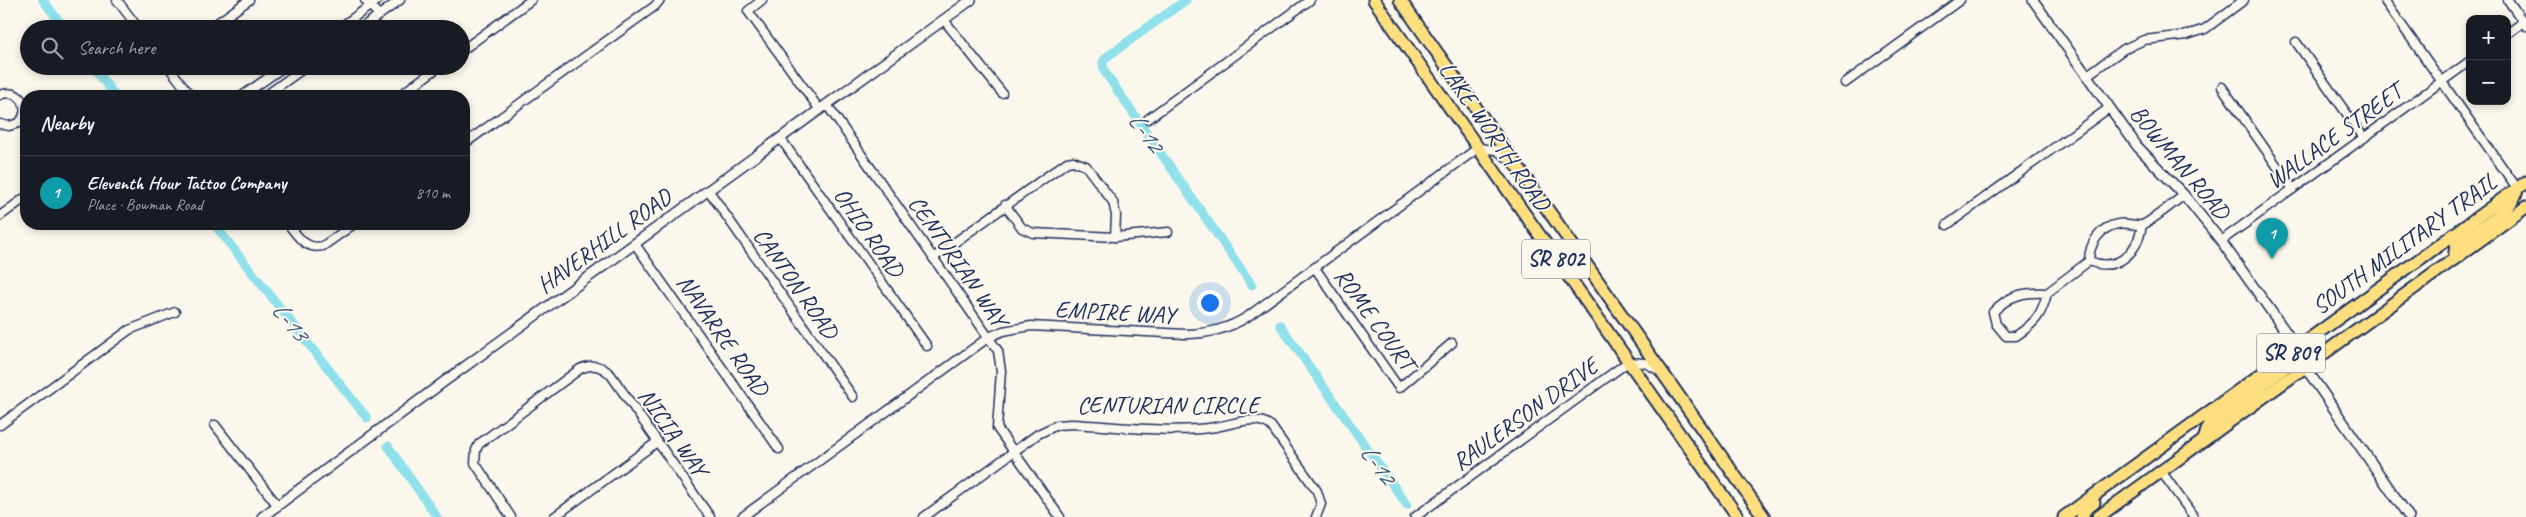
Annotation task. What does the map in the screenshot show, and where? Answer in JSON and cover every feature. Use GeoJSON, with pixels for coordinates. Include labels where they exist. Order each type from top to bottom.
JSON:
{"type":"FeatureCollection","features":[{"type":"Feature","properties":{"kind":"main road","name":"LAKE WORTH ROAD"},"geometry":{"type":"LineString","coordinates":[[1374,0],[1738,517]]}},
{"type":"Feature","properties":{"kind":"main road","name":"LAKE WORTH ROAD"},"geometry":{"type":"LineString","coordinates":[[1400,0],[1764,517]]}},
{"type":"Feature","properties":{"kind":"main road"},"geometry":{"type":"LineString","coordinates":[[2454,259],[2456,245],[2508,208],[2516,198],[2521,185]]}},
{"type":"Feature","properties":{"kind":"main road","name":"SOUTH MILITARY TRAIL"},"geometry":{"type":"LineString","coordinates":[[2064,517],[2521,185]]}},
{"type":"Feature","properties":{"kind":"main road","name":"SOUTH MILITARY TRAIL"},"geometry":{"type":"LineString","coordinates":[[2098,517],[2526,206]]}},
{"type":"Feature","properties":{"kind":"main road"},"geometry":{"type":"LineString","coordinates":[[2305,367],[2304,359],[2308,347],[2376,296],[2384,285]]}},
{"type":"Feature","properties":{"kind":"main road"},"geometry":{"type":"LineString","coordinates":[[2204,440],[2208,424],[2282,370],[2290,363],[2294,351]]}},
{"type":"Feature","properties":{"kind":"main road"},"geometry":{"type":"LineString","coordinates":[[2082,517],[2084,510],[2178,442],[2181,432]]}},
{"type":"Feature","properties":{"kind":"street"},"geometry":{"type":"LineString","coordinates":[[117,0],[132,20]]}},
{"type":"Feature","properties":{"kind":"street"},"geometry":{"type":"LineString","coordinates":[[221,20],[249,0]]}},
{"type":"Feature","properties":{"kind":"street"},"geometry":{"type":"LineString","coordinates":[[348,20],[367,3],[379,0],[380,15]]}},
{"type":"Feature","properties":{"kind":"street"},"geometry":{"type":"LineString","coordinates":[[373,20],[400,0]]}},
{"type":"Feature","properties":{"kind":"street"},"geometry":{"type":"LineString","coordinates":[[470,44],[531,0]]}},
{"type":"Feature","properties":{"kind":"street"},"geometry":{"type":"LineString","coordinates":[[470,140],[655,6],[660,0]]}},
{"type":"Feature","properties":{"kind":"street","name":"CENTURIAN WAY"},"geometry":{"type":"LineString","coordinates":[[762,0],[748,11],[823,108],[933,258],[998,351],[1001,364],[997,428],[1014,451]]}},
{"type":"Feature","properties":{"kind":"street","name":"HAVERHILL ROAD"},"geometry":{"type":"LineString","coordinates":[[262,517],[971,0]]}},
{"type":"Feature","properties":{"kind":"street"},"geometry":{"type":"LineString","coordinates":[[1148,119],[1310,0]]}},
{"type":"Feature","properties":{"kind":"street"},"geometry":{"type":"LineString","coordinates":[[1845,83],[1960,0]]}},
{"type":"Feature","properties":{"kind":"street","name":"BOWMAN ROAD"},"geometry":{"type":"LineString","coordinates":[[2033,0],[2137,146],[2184,195],[2220,241],[2288,335],[2294,351]]}},
{"type":"Feature","properties":{"kind":"street"},"geometry":{"type":"LineString","coordinates":[[2086,76],[2124,48],[2144,40],[2187,35],[2205,29],[2244,0]]}},
{"type":"Feature","properties":{"kind":"street"},"geometry":{"type":"LineString","coordinates":[[2384,0],[2441,82],[2521,185]]}},
{"type":"Feature","properties":{"kind":"street"},"geometry":{"type":"LineString","coordinates":[[2508,0],[2525,22],[2511,31]]}},
{"type":"Feature","properties":{"kind":"street"},"geometry":{"type":"LineString","coordinates":[[367,3],[380,15]]}},
{"type":"Feature","properties":{"kind":"street"},"geometry":{"type":"LineString","coordinates":[[944,20],[1002,94]]}},
{"type":"Feature","properties":{"kind":"street"},"geometry":{"type":"LineString","coordinates":[[2296,42],[2364,138]]}},
{"type":"Feature","properties":{"kind":"street","name":"WALLACE STREET"},"geometry":{"type":"LineString","coordinates":[[2220,241],[2466,64]]}},
{"type":"Feature","properties":{"kind":"street"},"geometry":{"type":"LineString","coordinates":[[175,75],[186,90]]}},
{"type":"Feature","properties":{"kind":"street"},"geometry":{"type":"LineString","coordinates":[[251,90],[272,75]]}},
{"type":"Feature","properties":{"kind":"street"},"geometry":{"type":"LineString","coordinates":[[273,90],[294,75]]}},
{"type":"Feature","properties":{"kind":"street"},"geometry":{"type":"LineString","coordinates":[[407,90],[428,75]]}},
{"type":"Feature","properties":{"kind":"street"},"geometry":{"type":"LineString","coordinates":[[2222,88],[2293,189]]}},
{"type":"Feature","properties":{"kind":"street"},"geometry":{"type":"LineString","coordinates":[[0,96],[6,93],[17,95],[20,98]]}},
{"type":"Feature","properties":{"kind":"street"},"geometry":{"type":"LineString","coordinates":[[1947,225],[2109,108]]}},
{"type":"Feature","properties":{"kind":"street"},"geometry":{"type":"LineString","coordinates":[[0,124],[9,126],[20,121]]}},
{"type":"Feature","properties":{"kind":"street","name":"OHIO ROAD"},"geometry":{"type":"LineString","coordinates":[[781,139],[927,346]]}},
{"type":"Feature","properties":{"kind":"street"},"geometry":{"type":"LineString","coordinates":[[1478,148],[1496,150],[1515,163]]}},
{"type":"Feature","properties":{"kind":"street","name":"EMPIRE WAY"},"geometry":{"type":"LineString","coordinates":[[742,517],[989,337],[1031,326],[1184,334],[1214,332],[1241,321],[1478,148]]}},
{"type":"Feature","properties":{"kind":"street"},"geometry":{"type":"LineString","coordinates":[[933,258],[1060,165],[1067,162],[1080,162],[1090,170],[1113,202],[1116,215],[1115,237]]}},
{"type":"Feature","properties":{"kind":"street","name":"CANTON ROAD"},"geometry":{"type":"LineString","coordinates":[[709,191],[853,397]]}},
{"type":"Feature","properties":{"kind":"street"},"geometry":{"type":"LineString","coordinates":[[2089,261],[2089,250],[2099,235],[2106,229],[2119,223],[2142,224],[2184,195]]}},
{"type":"Feature","properties":{"kind":"street"},"geometry":{"type":"LineString","coordinates":[[0,216],[20,201]]}},
{"type":"Feature","properties":{"kind":"street"},"geometry":{"type":"LineString","coordinates":[[1005,205],[1022,228],[1033,232],[1115,237],[1168,232]]}},
{"type":"Feature","properties":{"kind":"street"},"geometry":{"type":"LineString","coordinates":[[2089,261],[2099,265],[2112,264],[2123,260],[2134,249],[2140,237],[2142,224]]}},
{"type":"Feature","properties":{"kind":"street"},"geometry":{"type":"LineString","coordinates":[[293,230],[301,240],[311,247],[323,246],[346,230]]}},
{"type":"Feature","properties":{"kind":"street","name":"NAVARRE ROAD"},"geometry":{"type":"LineString","coordinates":[[635,244],[779,449]]}},
{"type":"Feature","properties":{"kind":"street"},"geometry":{"type":"LineString","coordinates":[[2047,293],[2031,291],[2007,300],[1993,312],[1996,324],[2006,336],[2016,336],[2038,318],[2045,306],[2047,293],[2089,261]]}},
{"type":"Feature","properties":{"kind":"street","name":"ROME COURT"},"geometry":{"type":"LineString","coordinates":[[1315,268],[1399,388],[1452,343]]}},
{"type":"Feature","properties":{"kind":"street"},"geometry":{"type":"LineString","coordinates":[[0,425],[129,330],[175,312]]}},
{"type":"Feature","properties":{"kind":"street","name":"RAULERSON DRIVE"},"geometry":{"type":"LineString","coordinates":[[1414,517],[1628,362],[1645,363],[1662,372]]}},
{"type":"Feature","properties":{"kind":"street","name":"NICIA WAY"},"geometry":{"type":"LineString","coordinates":[[512,517],[475,463],[476,450],[479,444],[580,369],[593,365],[605,369],[710,517]]}},
{"type":"Feature","properties":{"kind":"street"},"geometry":{"type":"LineString","coordinates":[[2305,367],[2409,517]]}},
{"type":"Feature","properties":{"kind":"street","name":"CENTURIAN CIRCLE"},"geometry":{"type":"LineString","coordinates":[[924,517],[1044,430],[1064,424],[1186,429],[1209,428],[1260,420],[1271,426],[1317,491],[1321,504],[1316,517]]}},
{"type":"Feature","properties":{"kind":"street"},"geometry":{"type":"LineString","coordinates":[[215,425],[278,506]]}},
{"type":"Feature","properties":{"kind":"street"},"geometry":{"type":"LineString","coordinates":[[554,517],[657,442]]}},
{"type":"Feature","properties":{"kind":"street"},"geometry":{"type":"LineString","coordinates":[[1014,451],[1060,517]]}},
{"type":"Feature","properties":{"kind":"street"},"geometry":{"type":"LineString","coordinates":[[2161,471],[2194,517]]}},
{"type":"Feature","properties":{"kind":"waterway","name":"L-13"},"geometry":{"type":"LineString","coordinates":[[43,0],[58,20]]}},
{"type":"Feature","properties":{"kind":"waterway","name":"L-12"},"geometry":{"type":"LineString","coordinates":[[1186,0],[1108,56],[1103,62],[1104,71],[1252,285]]}},
{"type":"Feature","properties":{"kind":"waterway","name":"L-13"},"geometry":{"type":"LineString","coordinates":[[100,75],[111,90]]}},
{"type":"Feature","properties":{"kind":"waterway","name":"L-13"},"geometry":{"type":"LineString","coordinates":[[219,230],[367,418]]}},
{"type":"Feature","properties":{"kind":"waterway","name":"L-12"},"geometry":{"type":"LineString","coordinates":[[1280,325],[1407,505]]}},
{"type":"Feature","properties":{"kind":"waterway","name":"L-13"},"geometry":{"type":"LineString","coordinates":[[388,446],[437,517]]}},
{"type":"Feature","properties":{"kind":"place","name":"Eleventh Hour Tattoo Company"},"geometry":{"type":"Point","coordinates":[2272,259]}}]}
